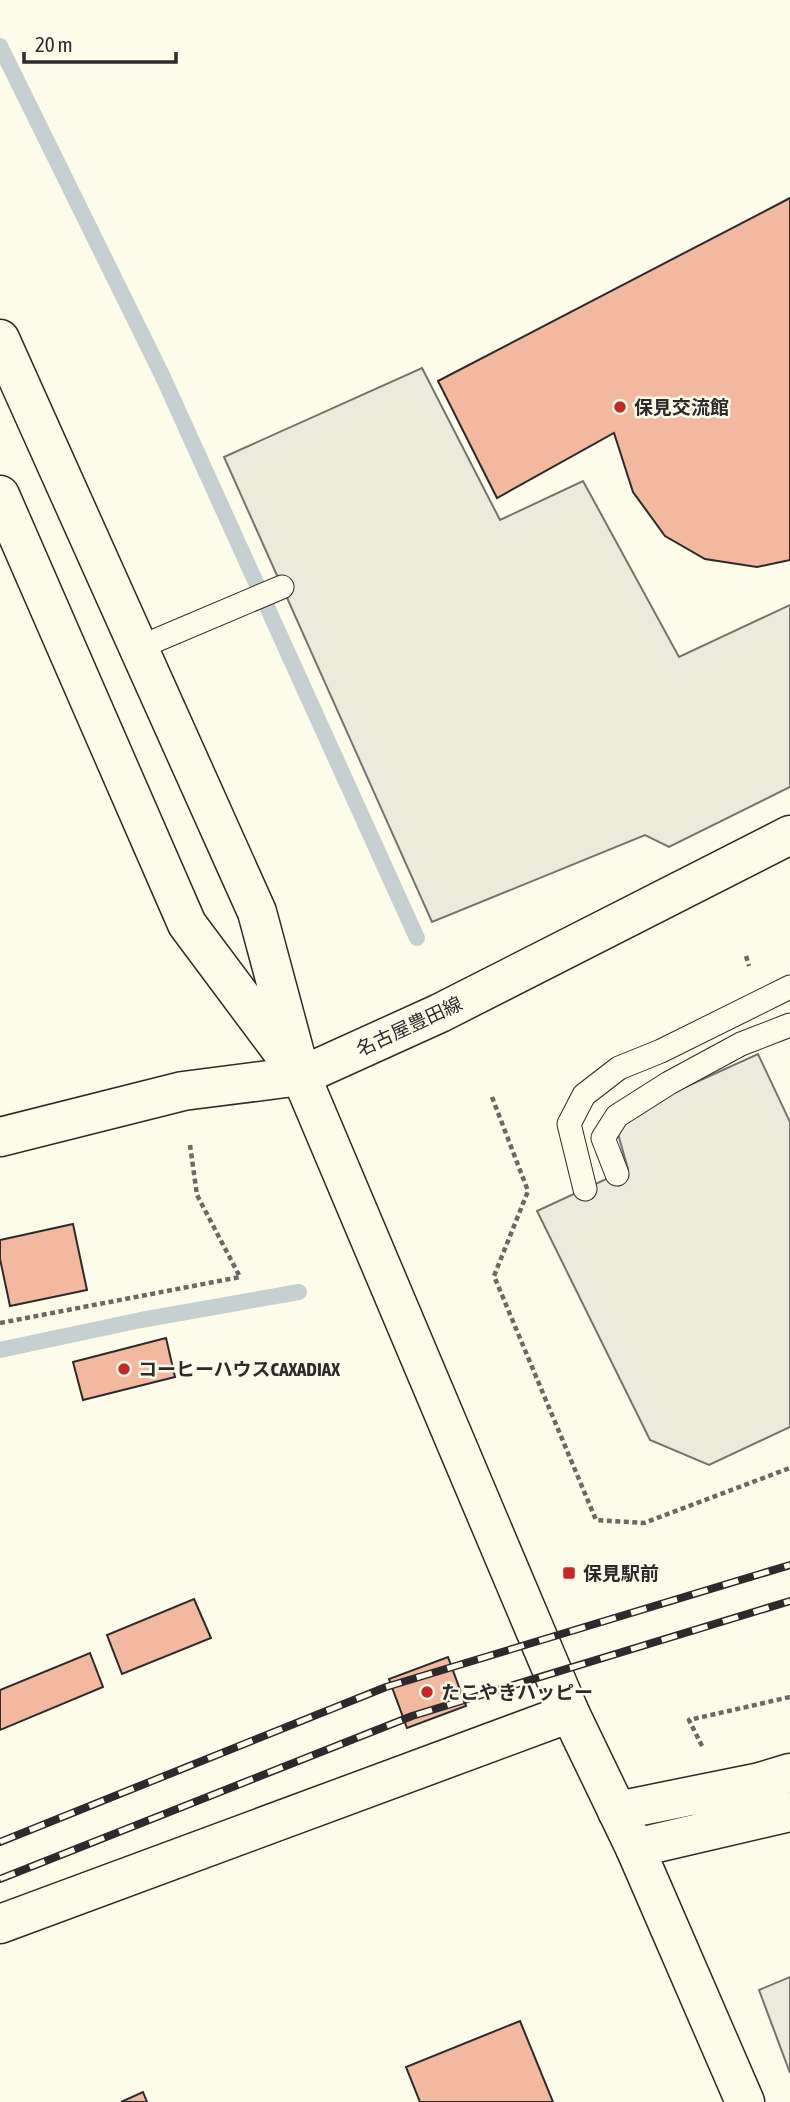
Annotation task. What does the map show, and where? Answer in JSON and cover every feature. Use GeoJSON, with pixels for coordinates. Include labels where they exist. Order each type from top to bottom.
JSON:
{"type":"FeatureCollection","features":[{"type":"Feature","properties":{"kind":"street"},"geometry":{"type":"LineString","coordinates":[[0,339],[257,912],[301,1076],[570,1713],[635,1848],[745,2102]]}},
{"type":"Feature","properties":{"kind":"street"},"geometry":{"type":"LineString","coordinates":[[0,495],[187,924],[301,1076]]}},
{"type":"Feature","properties":{"kind":"street","name":"名古屋豊田線"},"geometry":{"type":"LineString","coordinates":[[0,1137],[183,1091],[301,1076],[440,1013],[790,835]]}},
{"type":"Feature","properties":{"kind":"street"},"geometry":{"type":"LineString","coordinates":[[0,1924],[570,1713]]}},
{"type":"Feature","properties":{"kind":"street"},"geometry":{"type":"LineString","coordinates":[[617,1811],[790,1773]]}},
{"type":"Feature","properties":{"kind":"street"},"geometry":{"type":"LineString","coordinates":[[635,1848],[790,1812]]}},
{"type":"Feature","properties":{"kind":"lane"},"geometry":{"type":"LineString","coordinates":[[138,648],[282,587]]}},
{"type":"Feature","properties":{"kind":"lane"},"geometry":{"type":"LineString","coordinates":[[585,1189],[569,1124],[584,1095],[619,1068],[661,1051],[790,987]]}},
{"type":"Feature","properties":{"kind":"lane"},"geometry":{"type":"LineString","coordinates":[[617,1174],[603,1138],[617,1116],[669,1083],[741,1044],[790,1025]]}},
{"type":"Feature","properties":{"kind":"path"},"geometry":{"type":"LineString","coordinates":[[492,1097],[528,1191],[494,1276],[596,1520],[644,1523],[790,1468]]}},
{"type":"Feature","properties":{"kind":"path"},"geometry":{"type":"LineString","coordinates":[[0,1323],[240,1277],[197,1195],[190,1145]]}},
{"type":"Feature","properties":{"kind":"path"},"geometry":{"type":"LineString","coordinates":[[701,1744],[689,1720],[790,1697]]}},
{"type":"Feature","properties":{"kind":"shaded area"},"geometry":{"type":"Polygon","coordinates":[[[422,368],[500,520],[583,481],[679,657],[790,605],[790,787],[669,847],[645,835],[432,922],[224,457],[422,368]]]}},
{"type":"Feature","properties":{"kind":"shaded area"},"geometry":{"type":"Polygon","coordinates":[[[758,1054],[790,1122],[790,1427],[709,1465],[650,1440],[537,1211],[628,1169],[618,1134],[628,1113],[758,1054]]]}},
{"type":"Feature","properties":{"kind":"shaded area"},"geometry":{"type":"Polygon","coordinates":[[[790,1977],[790,2073],[759,1990],[790,1977]]]}},
{"type":"Feature","properties":{"kind":"building","name":"保見交流館"},"geometry":{"type":"Polygon","coordinates":[[[790,198],[790,560],[757,567],[705,559],[665,536],[633,492],[614,433],[497,498],[438,381],[790,198]]]}},
{"type":"Feature","properties":{"kind":"building"},"geometry":{"type":"Polygon","coordinates":[[[73,1224],[87,1290],[10,1306],[0,1259],[0,1240],[73,1224]]]}},
{"type":"Feature","properties":{"kind":"building","name":"コーヒーハウスCAXADIAX"},"geometry":{"type":"Polygon","coordinates":[[[166,1338],[175,1377],[83,1400],[73,1362],[166,1338]]]}},
{"type":"Feature","properties":{"kind":"building"},"geometry":{"type":"Polygon","coordinates":[[[194,1599],[211,1638],[122,1674],[107,1635],[194,1599]]]}},
{"type":"Feature","properties":{"kind":"building"},"geometry":{"type":"Polygon","coordinates":[[[90,1653],[103,1687],[0,1730],[0,1690],[90,1653]]]}},
{"type":"Feature","properties":{"kind":"building","name":"たこやきハッピー"},"geometry":{"type":"Polygon","coordinates":[[[448,1657],[466,1706],[407,1728],[389,1679],[448,1657]]]}},
{"type":"Feature","properties":{"kind":"building"},"geometry":{"type":"Polygon","coordinates":[[[520,2021],[553,2102],[420,2102],[406,2067],[520,2021]]]}},
{"type":"Feature","properties":{"kind":"building"},"geometry":{"type":"Polygon","coordinates":[[[143,2092],[147,2102],[121,2102],[143,2092]]]}},
{"type":"Feature","properties":{"kind":"waterway"},"geometry":{"type":"LineString","coordinates":[[0,46],[162,375],[417,938]]}},
{"type":"Feature","properties":{"kind":"waterway"},"geometry":{"type":"LineString","coordinates":[[0,1350],[141,1320],[299,1292]]}},
{"type":"Feature","properties":{"kind":"railway"},"geometry":{"type":"LineString","coordinates":[[0,1842],[386,1687],[790,1565]]}},
{"type":"Feature","properties":{"kind":"railway"},"geometry":{"type":"LineString","coordinates":[[0,1879],[412,1716],[790,1601]]}},
{"type":"Feature","properties":{"kind":"place","name":"保見交流館"},"geometry":{"type":"Point","coordinates":[620,407]}},
{"type":"Feature","properties":{"kind":"place","name":"コーヒーハウスCAXADIAX"},"geometry":{"type":"Point","coordinates":[124,1369]}},
{"type":"Feature","properties":{"kind":"place","name":"保見駅前"},"geometry":{"type":"Point","coordinates":[569,1573]}},
{"type":"Feature","properties":{"kind":"place","name":"たこやきハッピー"},"geometry":{"type":"Point","coordinates":[427,1692]}}]}
